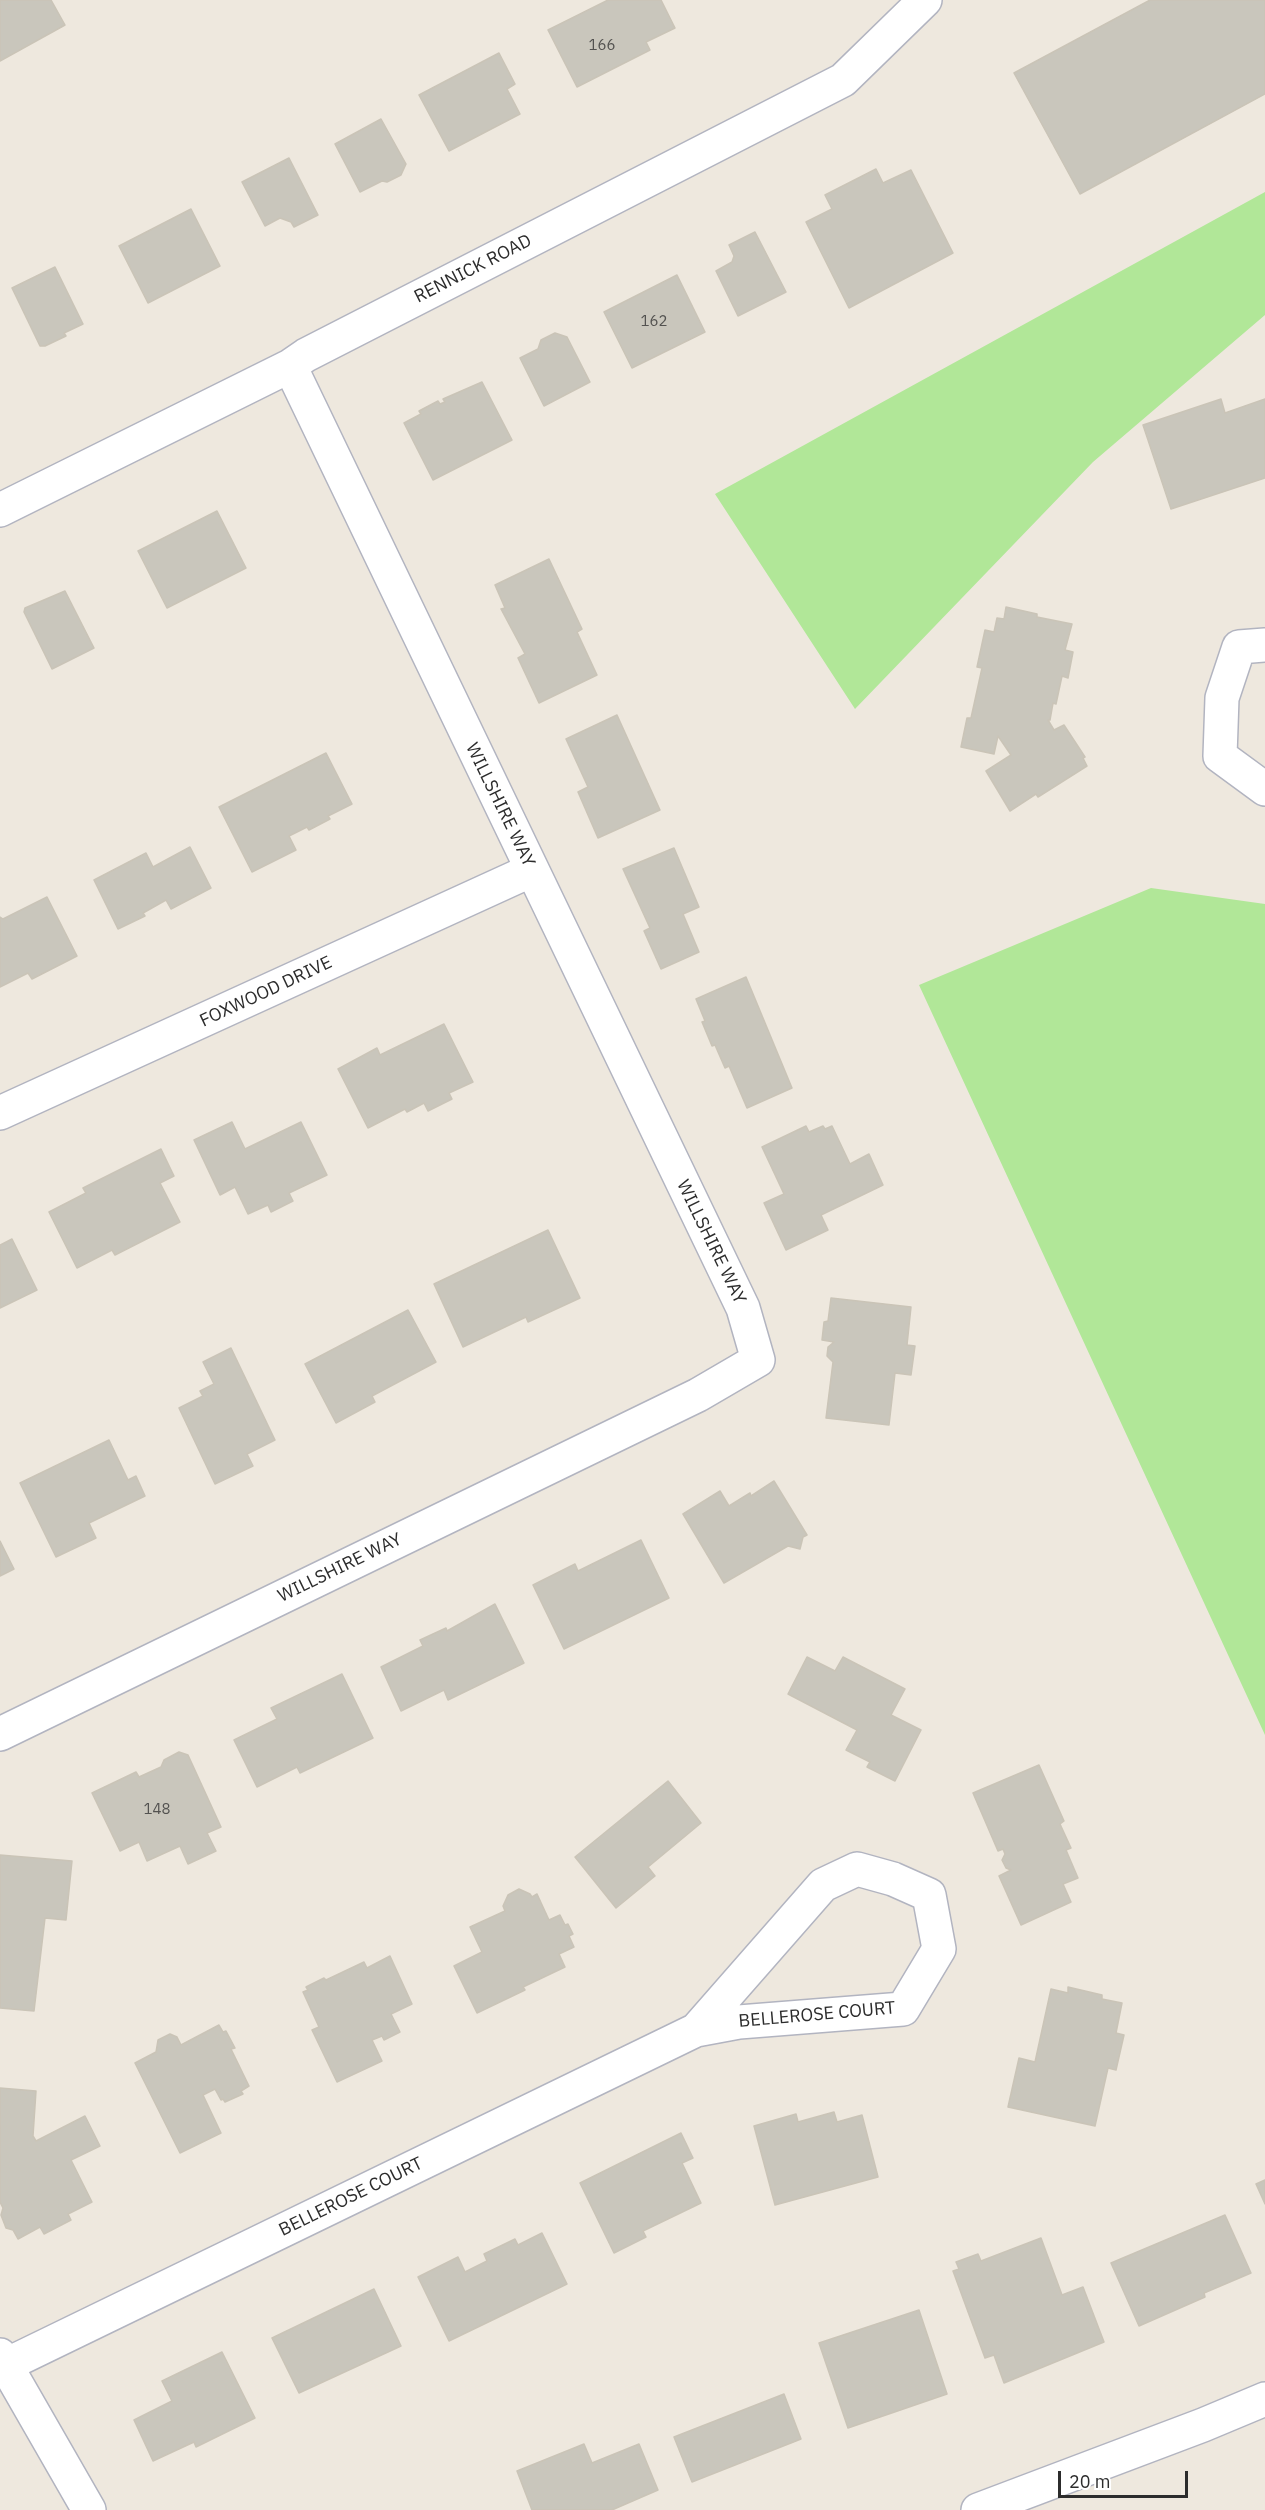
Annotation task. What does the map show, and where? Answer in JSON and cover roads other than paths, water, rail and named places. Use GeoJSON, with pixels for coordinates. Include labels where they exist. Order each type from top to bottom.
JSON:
{"type":"FeatureCollection","features":[{"type":"Feature","properties":{"kind":"street","name":"RENNICK ROAD"},"geometry":{"type":"LineString","coordinates":[[0,510],[290,366],[306,355],[843,80],[925,0]]}},
{"type":"Feature","properties":{"kind":"street","name":"WILLSHIRE WAY"},"geometry":{"type":"LineString","coordinates":[[0,1734],[687,1400],[758,1360],[743,1308],[290,366]]}},
{"type":"Feature","properties":{"kind":"street"},"geometry":{"type":"LineString","coordinates":[[1265,645],[1239,647],[1222,698],[1220,756],[1265,789]]}},
{"type":"Feature","properties":{"kind":"street","name":"FOXWOOD DRIVE"},"geometry":{"type":"LineString","coordinates":[[0,1113],[532,870]]}},
{"type":"Feature","properties":{"kind":"street","name":"BELLEROSE COURT"},"geometry":{"type":"LineString","coordinates":[[3,2360],[696,2030],[739,2022],[903,2009],[939,1949],[929,1894],[893,1879],[857,1869],[823,1885],[696,2030]]}},
{"type":"Feature","properties":{"kind":"street"},"geometry":{"type":"LineString","coordinates":[[3,2360],[89,2510]]}},
{"type":"Feature","properties":{"kind":"street"},"geometry":{"type":"LineString","coordinates":[[978,2510],[1203,2425],[1265,2399]]}}]}
